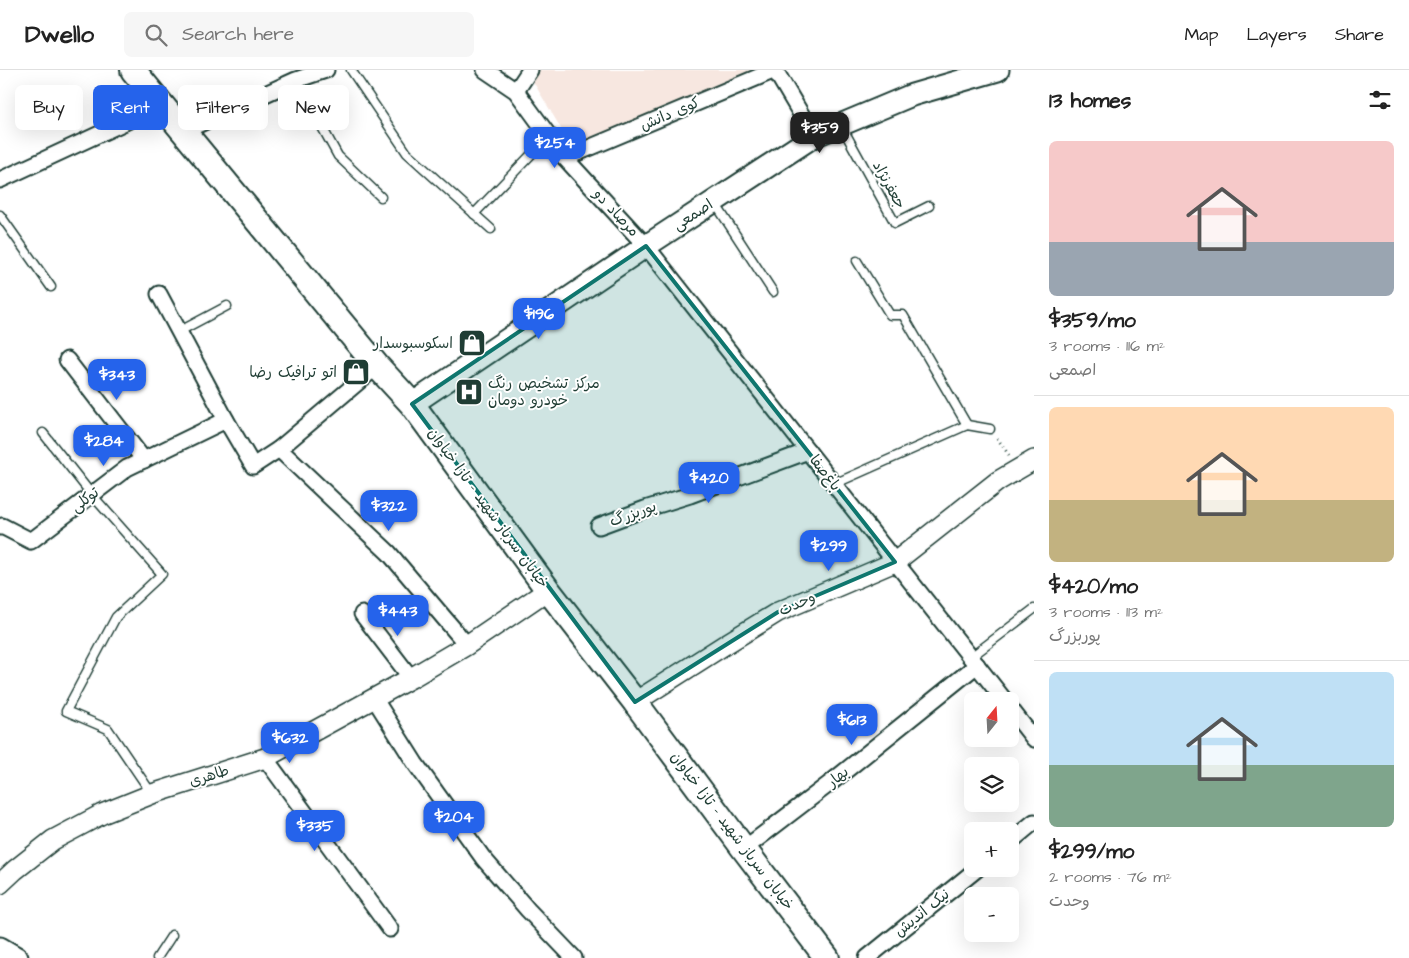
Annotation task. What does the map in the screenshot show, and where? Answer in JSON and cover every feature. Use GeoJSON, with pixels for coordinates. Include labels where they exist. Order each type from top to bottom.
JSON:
{"type":"FeatureCollection","features":[{"type":"Feature","properties":{"kind":"main road","name":"خیابان سرباز شهید - تازا خیاوان"},"geometry":{"type":"LineString","coordinates":[[133,70],[145,85]]}},
{"type":"Feature","properties":{"kind":"main road","name":"اصمعی"},"geometry":{"type":"LineString","coordinates":[[412,404],[646,246],[814,136],[912,95],[998,70]]}},
{"type":"Feature","properties":{"kind":"main road","name":"خیابان سرباز شهید - تازا خیاوان"},"geometry":{"type":"LineString","coordinates":[[168,112],[377,366],[412,404],[548,590],[635,702],[827,958]]}},
{"type":"Feature","properties":{"kind":"main road"},"geometry":{"type":"LineString","coordinates":[[0,948],[17,958]]}},
{"type":"Feature","properties":{"kind":"street"},"geometry":{"type":"LineString","coordinates":[[184,131],[296,80],[326,70]]}},
{"type":"Feature","properties":{"kind":"street","name":"مرصاد دو"},"geometry":{"type":"LineString","coordinates":[[485,70],[516,91],[565,158],[646,246]]}},
{"type":"Feature","properties":{"kind":"street"},"geometry":{"type":"LineString","coordinates":[[516,91],[530,70]]}},
{"type":"Feature","properties":{"kind":"street"},"geometry":{"type":"LineString","coordinates":[[775,70],[814,136]]}},
{"type":"Feature","properties":{"kind":"street","name":"کوی دانش"},"geometry":{"type":"LineString","coordinates":[[565,158],[775,70]]}},
{"type":"Feature","properties":{"kind":"street"},"geometry":{"type":"LineString","coordinates":[[0,180],[108,130]]}},
{"type":"Feature","properties":{"kind":"street","name":"باغ‌صفا"},"geometry":{"type":"LineString","coordinates":[[646,246],[998,692]]}},
{"type":"Feature","properties":{"kind":"street"},"geometry":{"type":"LineString","coordinates":[[159,294],[226,420],[253,466],[279,449],[377,366]]}},
{"type":"Feature","properties":{"kind":"street"},"geometry":{"type":"LineString","coordinates":[[67,360],[144,460]]}},
{"type":"Feature","properties":{"kind":"street","name":"توکلی"},"geometry":{"type":"LineString","coordinates":[[0,527],[2,526],[31,541],[127,468],[226,420]]}},
{"type":"Feature","properties":{"kind":"street"},"geometry":{"type":"LineString","coordinates":[[279,449],[389,552],[467,645]]}},
{"type":"Feature","properties":{"kind":"street","name":"پوربزرگ"},"geometry":{"type":"LineString","coordinates":[[599,526],[690,495],[808,451]]}},
{"type":"Feature","properties":{"kind":"street","name":"وحدت"},"geometry":{"type":"LineString","coordinates":[[635,702],[778,612],[895,562],[998,481],[1026,464]]}},
{"type":"Feature","properties":{"kind":"street","name":"طاهری"},"geometry":{"type":"LineString","coordinates":[[0,884],[53,840],[102,814],[152,794],[265,758],[467,645],[548,590]]}},
{"type":"Feature","properties":{"kind":"street"},"geometry":{"type":"LineString","coordinates":[[362,614],[411,678]]}},
{"type":"Feature","properties":{"kind":"street","name":"بهار"},"geometry":{"type":"LineString","coordinates":[[744,849],[829,784],[974,661]]}},
{"type":"Feature","properties":{"kind":"street"},"geometry":{"type":"LineString","coordinates":[[374,698],[415,763],[483,858],[528,910],[574,958]]}},
{"type":"Feature","properties":{"kind":"street"},"geometry":{"type":"LineString","coordinates":[[1019,720],[1034,739]]}},
{"type":"Feature","properties":{"kind":"street"},"geometry":{"type":"LineString","coordinates":[[265,758],[390,929]]}},
{"type":"Feature","properties":{"kind":"street"},"geometry":{"type":"LineString","coordinates":[[1019,834],[1034,822]]}},
{"type":"Feature","properties":{"kind":"street","name":"نیک اندیش"},"geometry":{"type":"LineString","coordinates":[[867,958],[967,877]]}},
{"type":"Feature","properties":{"kind":"lane"},"geometry":{"type":"LineString","coordinates":[[350,70],[407,153],[491,229]]}},
{"type":"Feature","properties":{"kind":"lane"},"geometry":{"type":"LineString","coordinates":[[296,80],[338,156],[382,197]]}},
{"type":"Feature","properties":{"kind":"lane","name":"جعفرنژاد"},"geometry":{"type":"LineString","coordinates":[[840,125],[894,223],[930,206]]}},
{"type":"Feature","properties":{"kind":"lane"},"geometry":{"type":"LineString","coordinates":[[474,214],[549,136]]}},
{"type":"Feature","properties":{"kind":"lane"},"geometry":{"type":"LineString","coordinates":[[713,202],[773,292]]}},
{"type":"Feature","properties":{"kind":"lane"},"geometry":{"type":"LineString","coordinates":[[0,215],[51,287]]}},
{"type":"Feature","properties":{"kind":"lane"},"geometry":{"type":"LineString","coordinates":[[857,261],[890,315],[903,315],[967,425]]}},
{"type":"Feature","properties":{"kind":"lane"},"geometry":{"type":"LineString","coordinates":[[180,331],[227,306]]}},
{"type":"Feature","properties":{"kind":"lane"},"geometry":{"type":"LineString","coordinates":[[834,484],[967,425],[990,429]]}},
{"type":"Feature","properties":{"kind":"lane"},"geometry":{"type":"LineString","coordinates":[[43,433],[92,495],[162,574],[116,618],[66,711],[108,729],[152,794]]}},
{"type":"Feature","properties":{"kind":"lane"},"geometry":{"type":"LineString","coordinates":[[974,661],[1034,609]]}},
{"type":"Feature","properties":{"kind":"lane"},"geometry":{"type":"LineString","coordinates":[[157,958],[172,935]]}},
{"type":"Feature","properties":{"kind":"path"},"geometry":{"type":"LineString","coordinates":[[990,429],[1026,464]]}},
{"type":"Feature","properties":{"kind":"highlighted area"},"geometry":{"type":"Polygon","coordinates":[[[646,246],[895,562],[778,612],[635,702],[412,404],[646,246]]]}},
{"type":"Feature","properties":{"kind":"shaded area"},"geometry":{"type":"Polygon","coordinates":[[[540,70],[752,70],[723,87],[572,147],[531,78],[540,70]]]}},
{"type":"Feature","properties":{"kind":"place","name":"اسکوسبوسدار"},"geometry":{"type":"Point","coordinates":[472,343]}},
{"type":"Feature","properties":{"kind":"place","name":"اتو ترافیک رضا"},"geometry":{"type":"Point","coordinates":[356,372]}},
{"type":"Feature","properties":{"kind":"place","name":"مرکز تشخیص رنگ خودرو دومان"},"geometry":{"type":"Point","coordinates":[469,392]}}]}
